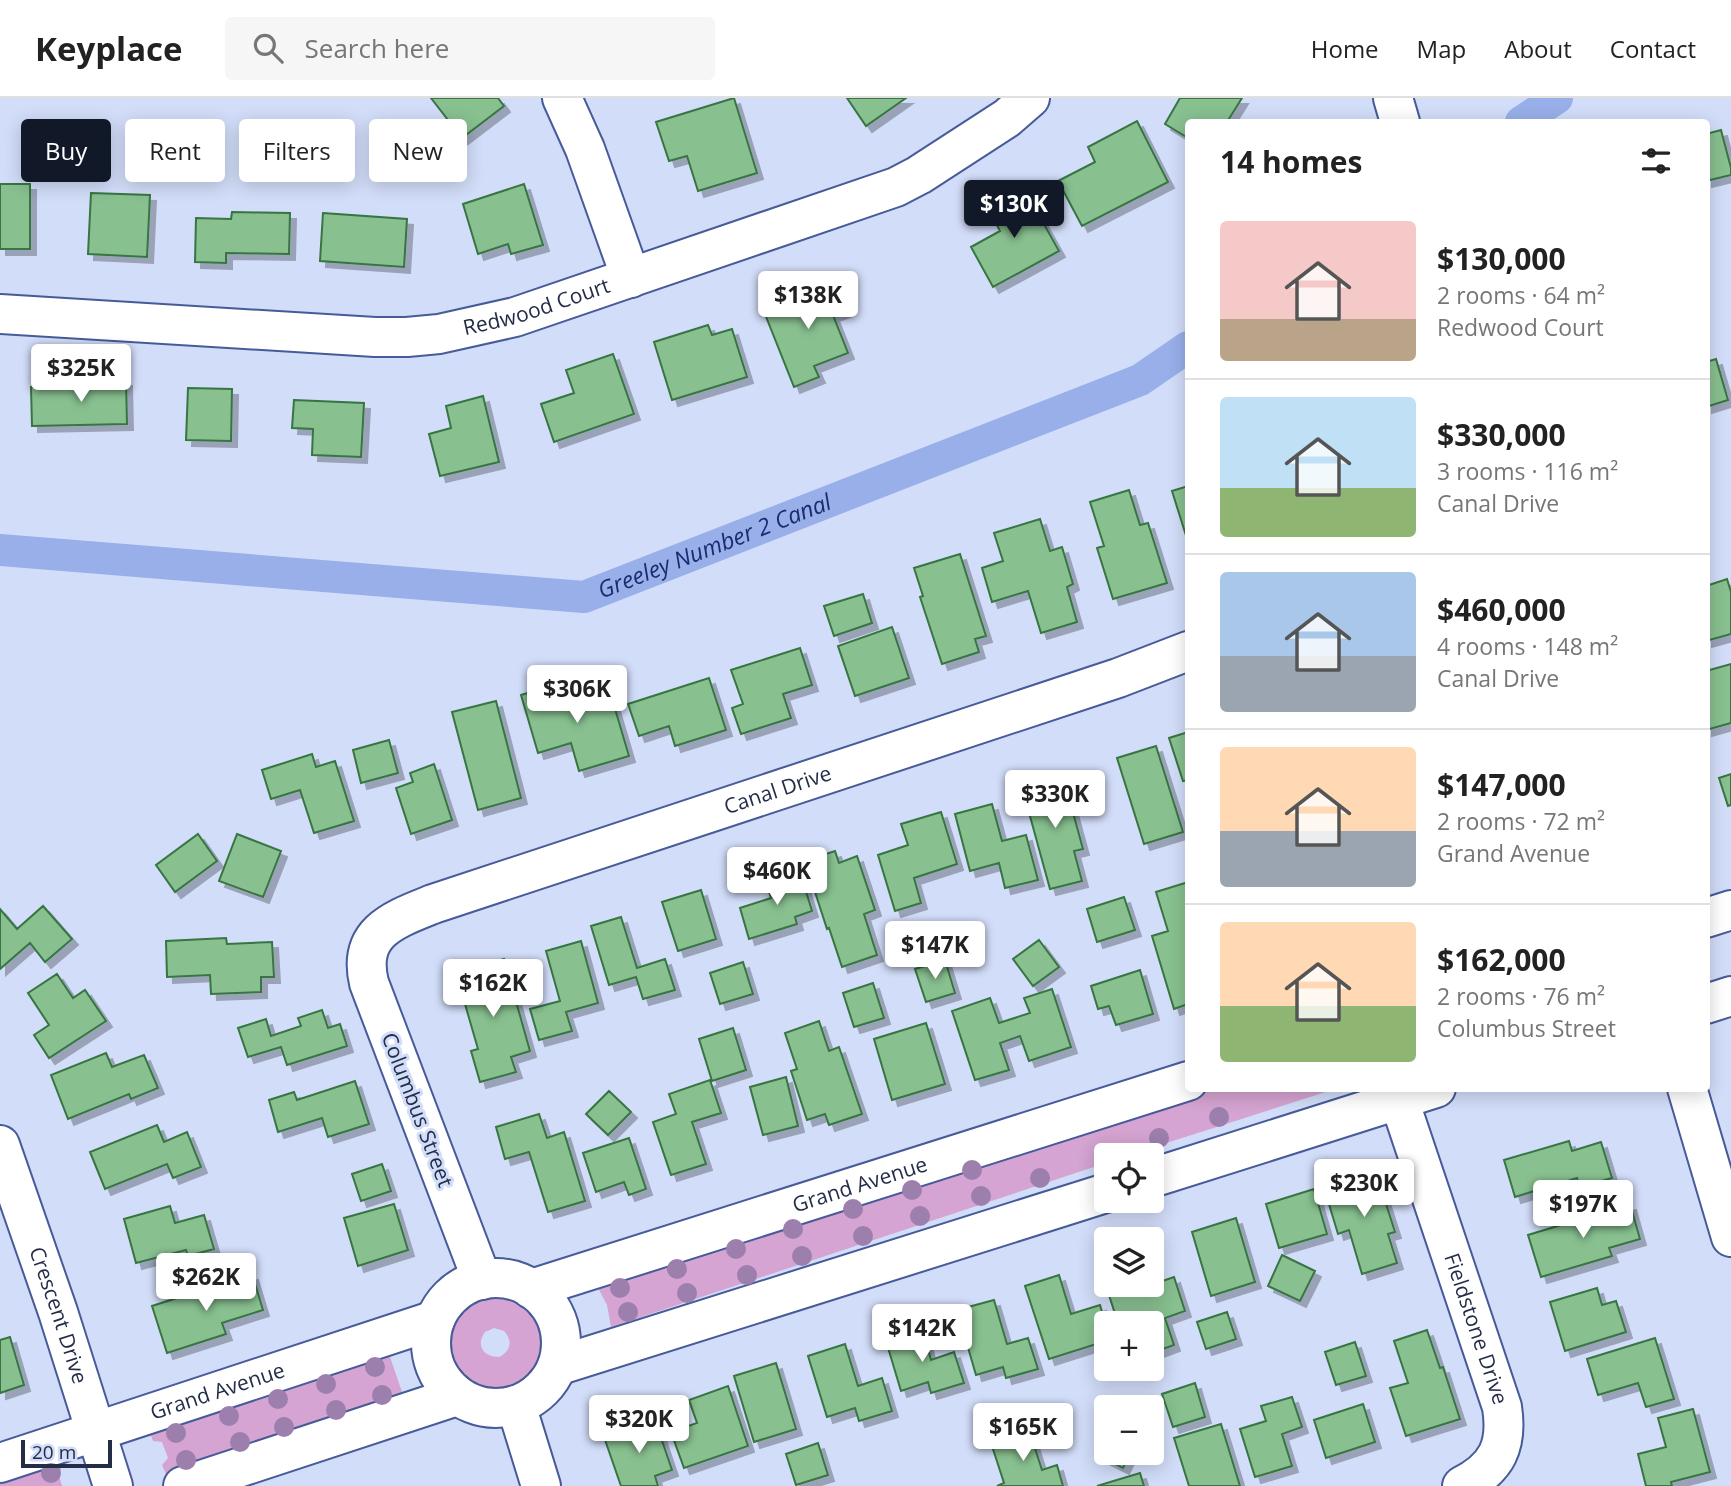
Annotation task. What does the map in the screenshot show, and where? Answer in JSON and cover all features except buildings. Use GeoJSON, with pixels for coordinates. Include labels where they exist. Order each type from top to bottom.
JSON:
{"type":"FeatureCollection","features":[{"type":"Feature","properties":{"kind":"street"},"geometry":{"type":"LineString","coordinates":[[562,98],[585,149],[631,278]]}},
{"type":"Feature","properties":{"kind":"street","name":"Redwood Court"},"geometry":{"type":"LineString","coordinates":[[0,314],[375,337],[439,334],[515,317],[896,187],[1007,118],[1030,98]]}},
{"type":"Feature","properties":{"kind":"street"},"geometry":{"type":"LineString","coordinates":[[1393,98],[1399,119]]}},
{"type":"Feature","properties":{"kind":"street","name":"Canal Drive"},"geometry":{"type":"LineString","coordinates":[[373,938],[383,927],[400,917],[433,904],[1118,678],[1185,652]]}},
{"type":"Feature","properties":{"kind":"street"},"geometry":{"type":"LineString","coordinates":[[1710,917],[1731,910]]}},
{"type":"Feature","properties":{"kind":"street","name":"Columbus Street"},"geometry":{"type":"LineString","coordinates":[[373,938],[368,949],[366,972],[369,983],[482,1280]]}},
{"type":"Feature","properties":{"kind":"street"},"geometry":{"type":"LineString","coordinates":[[1710,1003],[1731,996]]}},
{"type":"Feature","properties":{"kind":"street","name":"Grand Avenue"},"geometry":{"type":"LineString","coordinates":[[531,1289],[1185,1082]]}},
{"type":"Feature","properties":{"kind":"street"},"geometry":{"type":"LineString","coordinates":[[1688,1092],[1731,1237]]}},
{"type":"Feature","properties":{"kind":"street"},"geometry":{"type":"LineString","coordinates":[[1164,1174],[1397,1094]]}},
{"type":"Feature","properties":{"kind":"street","name":"Fieldstone Drive"},"geometry":{"type":"LineString","coordinates":[[1397,1094],[1502,1407],[1505,1424],[1503,1442],[1493,1462],[1477,1478],[1462,1486]]}},
{"type":"Feature","properties":{"kind":"street","name":"Crescent Drive"},"geometry":{"type":"LineString","coordinates":[[0,1146],[58,1312],[113,1486]]}},
{"type":"Feature","properties":{"kind":"street"},"geometry":{"type":"LineString","coordinates":[[557,1366],[1094,1197]]}},
{"type":"Feature","properties":{"kind":"street"},"geometry":{"type":"LineString","coordinates":[[482,1280],[507,1280],[531,1289],[547,1304],[558,1323],[561,1344],[557,1366],[548,1383],[534,1397],[516,1405],[496,1408],[475,1405],[457,1396],[442,1380],[433,1361],[431,1340],[435,1320],[446,1301],[462,1288],[482,1280]]}},
{"type":"Feature","properties":{"kind":"street","name":"Grand Avenue"},"geometry":{"type":"LineString","coordinates":[[0,1463],[435,1320]]}},
{"type":"Feature","properties":{"kind":"street"},"geometry":{"type":"LineString","coordinates":[[183,1486],[457,1396]]}},
{"type":"Feature","properties":{"kind":"street"},"geometry":{"type":"LineString","coordinates":[[516,1405],[541,1486]]}},
{"type":"Feature","properties":{"kind":"shaded area"},"geometry":{"type":"Polygon","coordinates":[[[1185,1091],[1326,1092],[1164,1144],[1094,1143],[1094,1167],[611,1327],[607,1305],[596,1284],[1185,1091]]]}},
{"type":"Feature","properties":{"kind":"shaded area"},"geometry":{"type":"Polygon","coordinates":[[[491,1292],[510,1295],[532,1308],[542,1324],[545,1342],[542,1359],[533,1375],[519,1387],[500,1392],[479,1389],[467,1383],[454,1369],[446,1350],[449,1326],[457,1312],[469,1301],[491,1292]],[[494,1328],[485,1332],[481,1346],[485,1353],[499,1357],[506,1352],[510,1342],[504,1331],[494,1328]]]}},
{"type":"Feature","properties":{"kind":"shaded area"},"geometry":{"type":"Polygon","coordinates":[[[386,1355],[390,1357],[401,1396],[166,1474],[162,1465],[168,1458],[162,1442],[153,1441],[150,1433],[386,1355]]]}},
{"type":"Feature","properties":{"kind":"shaded area"},"geometry":{"type":"Polygon","coordinates":[[[63,1462],[59,1475],[62,1486],[0,1486],[0,1482],[63,1462]]]}},
{"type":"Feature","properties":{"kind":"waterway","name":"Greeley Number 2 Canal"},"geometry":{"type":"LineString","coordinates":[[1526,119],[1557,98]]}},
{"type":"Feature","properties":{"kind":"waterway","name":"Greeley Number 2 Canal"},"geometry":{"type":"LineString","coordinates":[[0,550],[584,597],[1140,380],[1185,349]]}}]}
